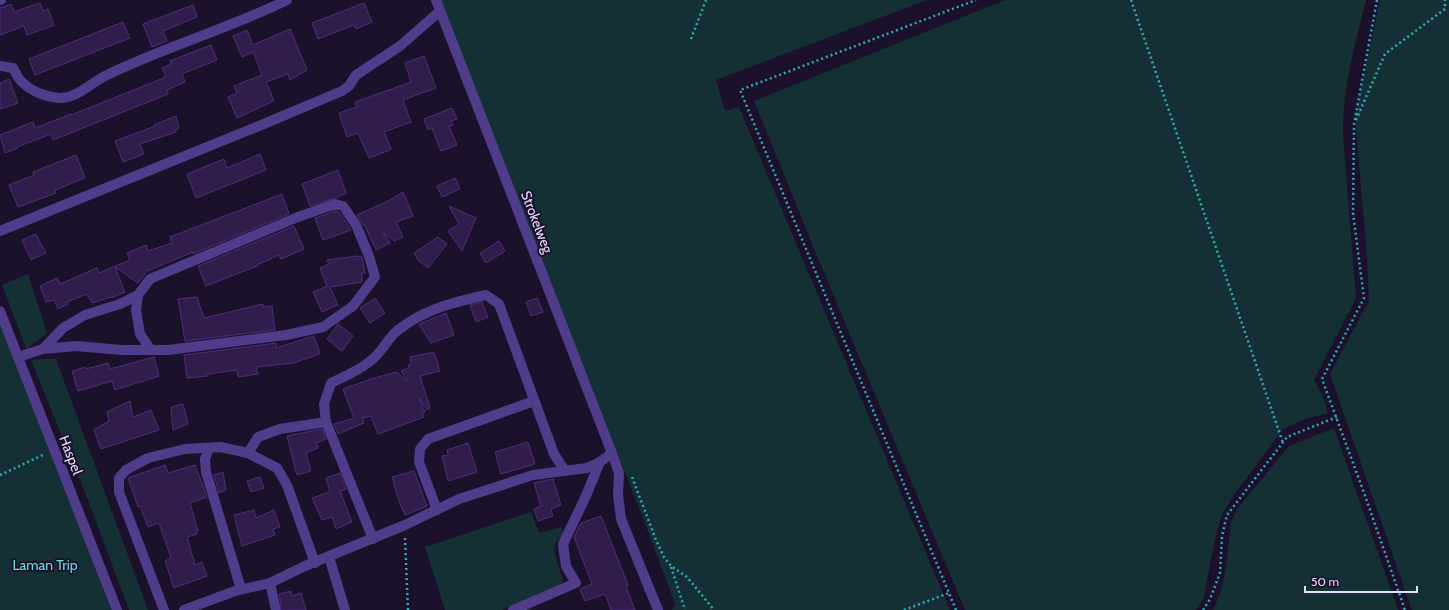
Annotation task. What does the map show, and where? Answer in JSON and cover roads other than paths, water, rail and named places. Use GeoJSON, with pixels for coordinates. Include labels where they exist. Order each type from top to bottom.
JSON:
{"type":"FeatureCollection","features":[{"type":"Feature","properties":{"kind":"street"},"geometry":{"type":"LineString","coordinates":[[0,66],[13,68],[21,81],[32,89],[46,96],[60,98],[74,95],[104,77],[153,55],[258,14],[287,0]]}},
{"type":"Feature","properties":{"kind":"street","name":"Strokelweg"},"geometry":{"type":"LineString","coordinates":[[436,0],[612,453],[619,473],[618,495],[622,519],[658,610]]}},
{"type":"Feature","properties":{"kind":"street"},"geometry":{"type":"LineString","coordinates":[[0,231],[342,92],[349,86],[356,75],[400,46],[440,11]]}},
{"type":"Feature","properties":{"kind":"street"},"geometry":{"type":"LineString","coordinates":[[18,357],[43,349],[76,346],[168,350],[286,335],[323,327],[353,306],[375,277],[369,256],[356,225],[343,206],[335,204],[298,217],[150,279],[138,294],[120,304],[85,314],[63,328],[43,349]]}},
{"type":"Feature","properties":{"kind":"street"},"geometry":{"type":"LineString","coordinates":[[138,294],[136,310],[140,334],[151,350]]}},
{"type":"Feature","properties":{"kind":"street"},"geometry":{"type":"LineString","coordinates":[[373,539],[326,422],[324,404],[331,383],[352,373],[376,357],[397,331],[424,313],[462,300],[486,295],[499,304],[554,454],[565,471]]}},
{"type":"Feature","properties":{"kind":"street","name":"Haspel"},"geometry":{"type":"LineString","coordinates":[[0,311],[117,610]]}},
{"type":"Feature","properties":{"kind":"street"},"geometry":{"type":"LineString","coordinates":[[437,510],[419,462],[420,449],[428,439],[534,401]]}},
{"type":"Feature","properties":{"kind":"street"},"geometry":{"type":"LineString","coordinates":[[248,453],[258,437],[280,429],[326,422]]}},
{"type":"Feature","properties":{"kind":"street"},"geometry":{"type":"LineString","coordinates":[[164,610],[119,492],[119,478],[126,470],[148,458],[185,449],[220,447],[248,453],[277,468],[287,485],[315,562]]}},
{"type":"Feature","properties":{"kind":"street"},"geometry":{"type":"LineString","coordinates":[[209,448],[204,459],[206,472],[241,589]]}},
{"type":"Feature","properties":{"kind":"street"},"geometry":{"type":"LineString","coordinates":[[184,610],[241,589],[270,583],[459,500],[533,475],[587,468],[600,462],[612,453]]}},
{"type":"Feature","properties":{"kind":"street"},"geometry":{"type":"LineString","coordinates":[[513,610],[576,583],[566,566],[563,544],[600,462]]}},
{"type":"Feature","properties":{"kind":"street"},"geometry":{"type":"LineString","coordinates":[[329,557],[345,610]]}},
{"type":"Feature","properties":{"kind":"street"},"geometry":{"type":"LineString","coordinates":[[270,583],[276,610]]}},
{"type":"Feature","properties":{"kind":"park label","name":"Laman Trip"},"geometry":{"type":"Point","coordinates":[45,565]}}]}
